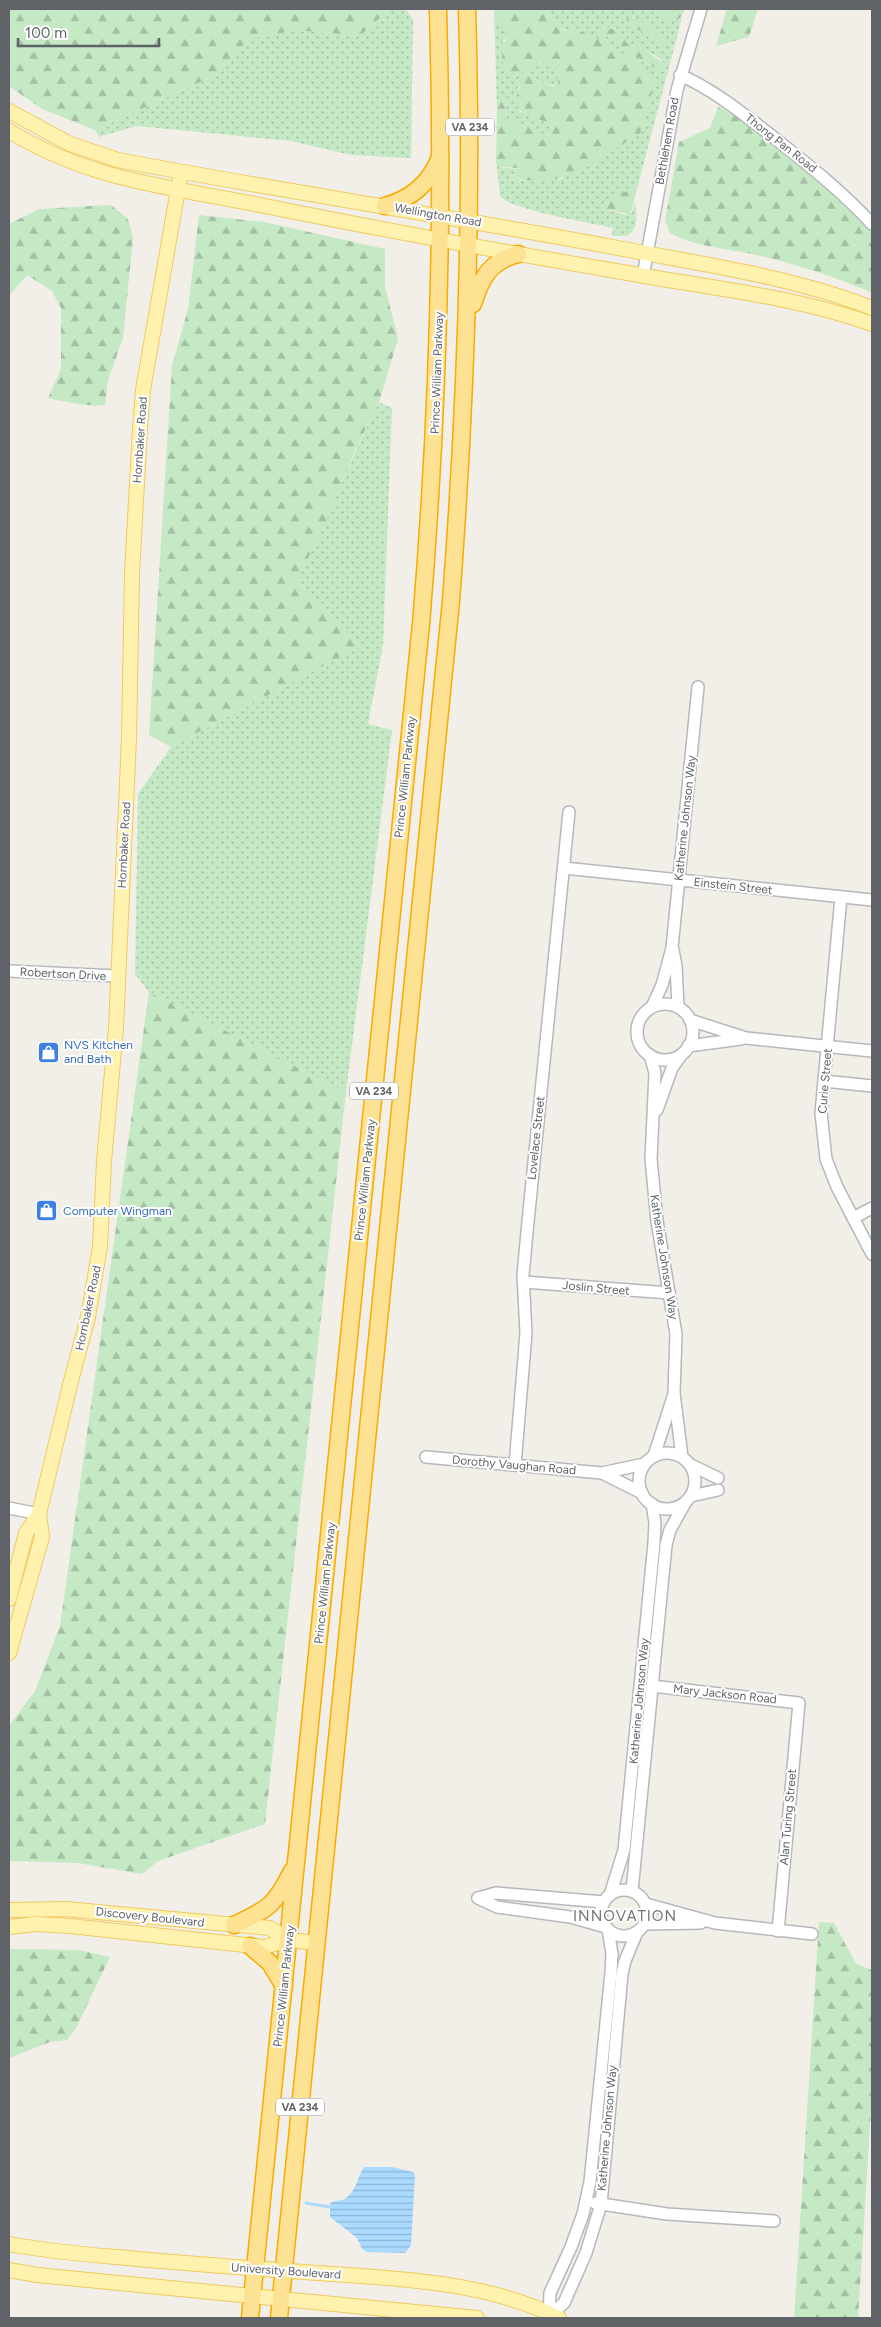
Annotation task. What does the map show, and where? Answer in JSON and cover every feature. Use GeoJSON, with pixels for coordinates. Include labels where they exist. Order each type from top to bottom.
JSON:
{"type":"FeatureCollection","features":[{"type":"Feature","properties":{"kind":"highway","name":"Prince William Parkway"},"geometry":{"type":"LineString","coordinates":[[250,2318],[420,634],[438,369],[441,153],[438,9]]}},
{"type":"Feature","properties":{"kind":"highway","name":"VA 234"},"geometry":{"type":"LineString","coordinates":[[279,2318],[451,600],[468,321],[470,103],[467,9]]}},
{"type":"Feature","properties":{"kind":"highway"},"geometry":{"type":"LineString","coordinates":[[385,206],[398,203],[419,189],[434,170],[441,153]]}},
{"type":"Feature","properties":{"kind":"highway"},"geometry":{"type":"LineString","coordinates":[[468,321],[483,276],[497,261],[518,254]]}},
{"type":"Feature","properties":{"kind":"highway"},"geometry":{"type":"LineString","coordinates":[[234,1925],[261,1912],[275,1902],[296,1862]]}},
{"type":"Feature","properties":{"kind":"highway"},"geometry":{"type":"LineString","coordinates":[[250,1946],[270,1963],[284,1986]]}},
{"type":"Feature","properties":{"kind":"main road","name":"Wellington Road"},"geometry":{"type":"LineString","coordinates":[[9,112],[43,132],[92,152],[181,172],[469,220],[787,281],[821,290],[872,308]]}},
{"type":"Feature","properties":{"kind":"main road","name":"Wellington Road"},"geometry":{"type":"LineString","coordinates":[[9,131],[47,152],[91,170],[180,190],[441,240],[793,302],[872,324]]}},
{"type":"Feature","properties":{"kind":"main road","name":"Hornbaker Road"},"geometry":{"type":"LineString","coordinates":[[9,1599],[26,1533],[39,1514],[95,1288],[116,1028],[129,738],[132,573],[140,429],[149,353],[180,190],[181,172]]}},
{"type":"Feature","properties":{"kind":"main road","name":"Hornbaker Road"},"geometry":{"type":"LineString","coordinates":[[9,1653],[42,1537],[39,1514]]}},
{"type":"Feature","properties":{"kind":"main road","name":"Discovery Boulevard"},"geometry":{"type":"LineString","coordinates":[[9,1910],[66,1908],[270,1928],[289,1940]]}},
{"type":"Feature","properties":{"kind":"main road","name":"Discovery Boulevard"},"geometry":{"type":"LineString","coordinates":[[9,1927],[36,1924],[70,1926],[264,1947],[289,1940],[317,1943]]}},
{"type":"Feature","properties":{"kind":"main road","name":"University Boulevard"},"geometry":{"type":"LineString","coordinates":[[9,2244],[36,2249],[255,2269],[380,2277],[461,2286],[498,2294],[553,2317]]}},
{"type":"Feature","properties":{"kind":"main road"},"geometry":{"type":"LineString","coordinates":[[9,2270],[37,2275],[281,2300],[393,2308],[477,2318]]}},
{"type":"Feature","properties":{"kind":"street","name":"Bethlehem Road"},"geometry":{"type":"LineString","coordinates":[[643,276],[680,75],[701,9]]}},
{"type":"Feature","properties":{"kind":"street","name":"Thong Pan Road"},"geometry":{"type":"LineString","coordinates":[[680,75],[716,93],[821,174],[872,224]]}},
{"type":"Feature","properties":{"kind":"street","name":"Katherine Johnson Way"},"geometry":{"type":"LineString","coordinates":[[652,1006],[662,985],[672,948],[698,687]]}},
{"type":"Feature","properties":{"kind":"street","name":"Lovelace Street"},"geometry":{"type":"LineString","coordinates":[[515,1465],[526,1333],[524,1282],[526,1232],[569,812]]}},
{"type":"Feature","properties":{"kind":"street","name":"Einstein Street"},"geometry":{"type":"LineString","coordinates":[[564,868],[872,900]]}},
{"type":"Feature","properties":{"kind":"street","name":"Curie Street"},"geometry":{"type":"LineString","coordinates":[[841,897],[821,1113],[826,1158],[872,1254]]}},
{"type":"Feature","properties":{"kind":"street","name":"Katherine Johnson Way"},"geometry":{"type":"LineString","coordinates":[[672,948],[676,966],[678,1007]]}},
{"type":"Feature","properties":{"kind":"street","name":"Robertson Drive"},"geometry":{"type":"LineString","coordinates":[[9,971],[117,976]]}},
{"type":"Feature","properties":{"kind":"street"},"geometry":{"type":"LineString","coordinates":[[746,1038],[685,1050],[665,1059],[650,1055],[641,1047],[637,1029],[644,1012],[652,1006],[660,1004],[678,1007],[690,1020],[746,1038],[872,1051]]}},
{"type":"Feature","properties":{"kind":"street"},"geometry":{"type":"LineString","coordinates":[[685,1050],[692,1029],[690,1020]]}},
{"type":"Feature","properties":{"kind":"street","name":"Katherine Johnson Way"},"geometry":{"type":"LineString","coordinates":[[653,1121],[672,1068],[685,1050]]}},
{"type":"Feature","properties":{"kind":"street","name":"Katherine Johnson Way"},"geometry":{"type":"LineString","coordinates":[[650,1055],[655,1072],[651,1159],[657,1221],[676,1334],[674,1393],[682,1457]]}},
{"type":"Feature","properties":{"kind":"street"},"geometry":{"type":"LineString","coordinates":[[824,1081],[872,1086]]}},
{"type":"Feature","properties":{"kind":"street"},"geometry":{"type":"LineString","coordinates":[[854,1218],[872,1208]]}},
{"type":"Feature","properties":{"kind":"street","name":"Joslin Street"},"geometry":{"type":"LineString","coordinates":[[524,1282],[669,1294]]}},
{"type":"Feature","properties":{"kind":"street","name":"Katherine Johnson Way"},"geometry":{"type":"LineString","coordinates":[[654,1456],[674,1393]]}},
{"type":"Feature","properties":{"kind":"street"},"geometry":{"type":"LineString","coordinates":[[718,1478],[690,1465],[682,1457],[669,1452],[654,1456],[644,1464],[639,1481],[642,1493],[652,1504],[669,1509],[688,1499],[718,1490]]}},
{"type":"Feature","properties":{"kind":"street","name":"Dorothy Vaughan Road"},"geometry":{"type":"LineString","coordinates":[[426,1457],[602,1473],[644,1464]]}},
{"type":"Feature","properties":{"kind":"street"},"geometry":{"type":"LineString","coordinates":[[688,1499],[695,1477],[690,1465]]}},
{"type":"Feature","properties":{"kind":"street","name":"Dorothy Vaughan Road"},"geometry":{"type":"LineString","coordinates":[[602,1473],[642,1493]]}},
{"type":"Feature","properties":{"kind":"street","name":"Katherine Johnson Way"},"geometry":{"type":"LineString","coordinates":[[632,1891],[666,1545],[670,1530],[688,1499]]}},
{"type":"Feature","properties":{"kind":"street","name":"Katherine Johnson Way"},"geometry":{"type":"LineString","coordinates":[[607,1899],[624,1850],[654,1543],[655,1523],[652,1504]]}},
{"type":"Feature","properties":{"kind":"street"},"geometry":{"type":"LineString","coordinates":[[9,1508],[39,1514]]}},
{"type":"Feature","properties":{"kind":"street","name":"Mary Jackson Road"},"geometry":{"type":"LineString","coordinates":[[652,1686],[799,1703]]}},
{"type":"Feature","properties":{"kind":"street","name":"Alan Turing Street"},"geometry":{"type":"LineString","coordinates":[[778,1931],[799,1703]]}},
{"type":"Feature","properties":{"kind":"street"},"geometry":{"type":"LineString","coordinates":[[641,1928],[648,1912],[646,1904],[640,1896],[632,1891],[622,1890],[607,1899],[496,1893],[478,1898],[497,1908],[570,1916],[607,1928],[622,1936],[641,1928],[715,1923]]}},
{"type":"Feature","properties":{"kind":"street"},"geometry":{"type":"LineString","coordinates":[[607,1899],[602,1916],[607,1928]]}},
{"type":"Feature","properties":{"kind":"street"},"geometry":{"type":"LineString","coordinates":[[646,1904],[715,1923],[812,1934]]}},
{"type":"Feature","properties":{"kind":"street","name":"Katherine Johnson Way"},"geometry":{"type":"LineString","coordinates":[[553,2317],[550,2293],[571,2247],[590,2182],[611,1973],[612,1954],[607,1928]]}},
{"type":"Feature","properties":{"kind":"street","name":"Katherine Johnson Way"},"geometry":{"type":"LineString","coordinates":[[553,2317],[564,2303],[586,2253],[601,2204],[622,1974],[625,1961],[641,1928]]}},
{"type":"Feature","properties":{"kind":"street"},"geometry":{"type":"LineString","coordinates":[[586,2201],[667,2214],[774,2221]]}},
{"type":"Feature","properties":{"kind":"green space"},"geometry":{"type":"Polygon","coordinates":[[[9,9],[390,9],[360,36],[295,30],[249,39],[218,74],[95,130],[42,109],[9,86],[9,9]]]}},
{"type":"Feature","properties":{"kind":"green space"},"geometry":{"type":"Polygon","coordinates":[[[390,9],[406,9],[413,20],[411,158],[351,155],[291,141],[136,126],[99,137],[95,130],[218,74],[249,39],[295,30],[360,36],[390,9]]]}},
{"type":"Feature","properties":{"kind":"green space"},"geometry":{"type":"Polygon","coordinates":[[[494,9],[547,9],[559,28],[590,35],[622,53],[643,69],[654,83],[643,128],[639,134],[595,162],[563,177],[546,181],[530,181],[513,176],[520,173],[519,168],[500,167],[496,159],[497,110],[503,97],[508,98],[505,111],[507,119],[548,136],[553,127],[521,111],[514,101],[522,82],[528,76],[531,75],[545,84],[554,86],[558,83],[557,66],[552,62],[540,63],[532,70],[523,73],[503,71],[502,48],[507,36],[495,17],[494,9]]]}},
{"type":"Feature","properties":{"kind":"green space"},"geometry":{"type":"Polygon","coordinates":[[[547,9],[652,9],[669,20],[682,18],[638,185],[635,184],[632,190],[607,200],[602,209],[627,215],[632,213],[635,201],[636,225],[627,236],[612,236],[613,228],[535,211],[507,201],[500,196],[496,159],[502,168],[521,169],[520,173],[513,175],[523,180],[536,182],[562,179],[644,70],[596,38],[559,28],[547,9]],[[633,17],[628,23],[662,45],[663,37],[633,17]],[[604,27],[598,30],[631,54],[650,65],[659,68],[665,67],[660,58],[633,46],[617,30],[604,27]]]}},
{"type":"Feature","properties":{"kind":"green space"},"geometry":{"type":"Polygon","coordinates":[[[652,9],[685,9],[679,19],[670,21],[661,17],[652,9]]]}},
{"type":"Feature","properties":{"kind":"green space"},"geometry":{"type":"Polygon","coordinates":[[[727,9],[758,9],[749,37],[716,46],[727,9]]]}},
{"type":"Feature","properties":{"kind":"green space"},"geometry":{"type":"Polygon","coordinates":[[[494,12],[507,36],[503,42],[511,73],[517,73],[547,62],[557,66],[558,80],[556,85],[545,84],[540,81],[518,87],[518,95],[515,99],[520,112],[540,119],[553,127],[548,136],[507,119],[505,111],[508,101],[498,106],[497,110],[494,12]]]}},
{"type":"Feature","properties":{"kind":"green space"},"geometry":{"type":"Polygon","coordinates":[[[630,17],[652,27],[667,43],[662,45],[628,23],[627,19],[630,17]]]}},
{"type":"Feature","properties":{"kind":"green space"},"geometry":{"type":"Polygon","coordinates":[[[599,27],[614,29],[621,33],[626,42],[643,49],[664,63],[665,67],[659,70],[628,53],[598,30],[599,27]]]}},
{"type":"Feature","properties":{"kind":"green space"},"geometry":{"type":"Polygon","coordinates":[[[718,107],[751,127],[817,180],[851,210],[872,233],[872,293],[798,266],[752,254],[700,244],[670,233],[665,221],[679,142],[710,128],[718,107]]]}},
{"type":"Feature","properties":{"kind":"green space"},"geometry":{"type":"Polygon","coordinates":[[[635,184],[638,185],[630,216],[625,213],[601,209],[603,204],[610,198],[632,190],[635,184]]]}},
{"type":"Feature","properties":{"kind":"green space"},"geometry":{"type":"Polygon","coordinates":[[[111,205],[128,219],[133,237],[123,338],[108,380],[105,405],[84,405],[48,398],[61,369],[61,308],[52,291],[27,275],[9,296],[9,224],[39,209],[111,205]]]}},
{"type":"Feature","properties":{"kind":"green space"},"geometry":{"type":"Polygon","coordinates":[[[199,215],[264,222],[385,249],[385,287],[398,339],[379,402],[354,453],[324,526],[297,580],[356,641],[359,647],[171,747],[149,735],[172,366],[188,309],[199,215]]]}},
{"type":"Feature","properties":{"kind":"green space"},"geometry":{"type":"Polygon","coordinates":[[[379,402],[392,408],[383,645],[368,724],[392,730],[346,1092],[149,992],[135,974],[138,794],[171,747],[359,647],[356,641],[297,580],[379,402]]]}},
{"type":"Feature","properties":{"kind":"green space"},"geometry":{"type":"Polygon","coordinates":[[[149,992],[346,1092],[265,1824],[158,1861],[142,1874],[77,1863],[9,1861],[9,1726],[35,1691],[60,1626],[149,992]]]}},
{"type":"Feature","properties":{"kind":"green space"},"geometry":{"type":"Polygon","coordinates":[[[819,1922],[834,1923],[856,1964],[872,1970],[872,2094],[858,2318],[794,2318],[819,1922]]]}},
{"type":"Feature","properties":{"kind":"green space"},"geometry":{"type":"Polygon","coordinates":[[[9,1949],[79,1950],[110,1957],[76,2028],[67,2040],[50,2042],[9,2058],[9,1949]]]}},
{"type":"Feature","properties":{"kind":"water"},"geometry":{"type":"Polygon","coordinates":[[[364,2167],[392,2167],[413,2172],[415,2176],[411,2245],[405,2253],[367,2252],[362,2249],[357,2238],[330,2217],[330,2203],[347,2198],[356,2185],[364,2167]]]}},
{"type":"Feature","properties":{"kind":"waterway"},"geometry":{"type":"LineString","coordinates":[[306,2203],[330,2207]]}},
{"type":"Feature","properties":{"kind":"place","name":"NVS Kitchen and Bath"},"geometry":{"type":"Point","coordinates":[48,1052]}},
{"type":"Feature","properties":{"kind":"place","name":"Computer Wingman"},"geometry":{"type":"Point","coordinates":[47,1211]}},
{"type":"Feature","properties":{"kind":"district","name":"INNOVATION"},"geometry":{"type":"Point","coordinates":[625,1916]}}]}
